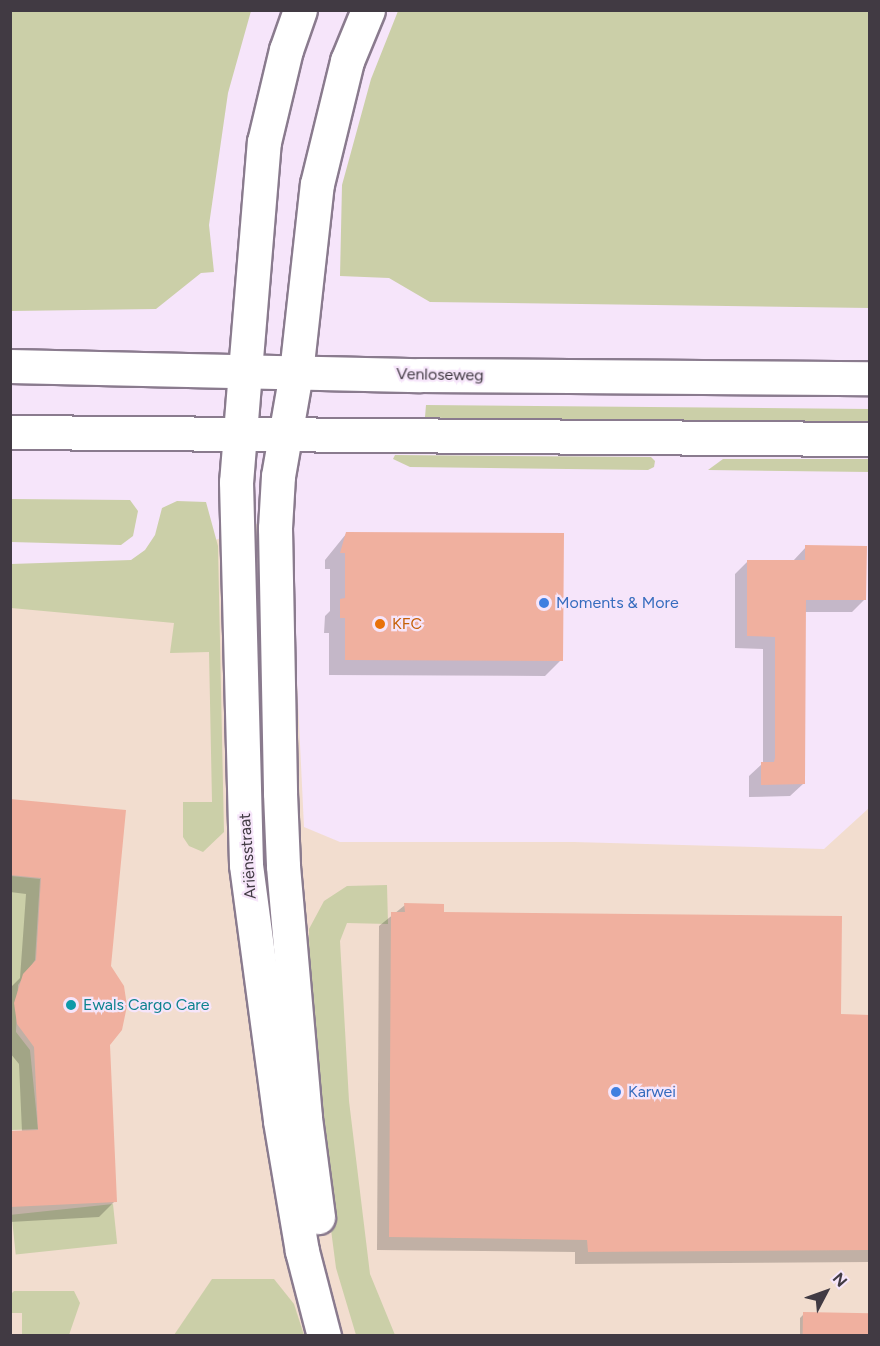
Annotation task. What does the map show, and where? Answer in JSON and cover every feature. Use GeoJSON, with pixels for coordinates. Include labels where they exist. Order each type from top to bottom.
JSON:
{"type":"FeatureCollection","features":[{"type":"Feature","properties":{"kind":"main road","name":"Ariënsstraat"},"geometry":{"type":"LineString","coordinates":[[300,10],[286,50],[264,142],[236,482],[246,865],[282,1133],[302,1251],[324,1335]]}},
{"type":"Feature","properties":{"kind":"main road","name":"Ariënsstraat"},"geometry":{"type":"LineString","coordinates":[[344,1335],[322,1249],[308,1142],[283,866],[274,528],[285,435],[296,373],[317,184],[347,61],[368,10]]}},
{"type":"Feature","properties":{"kind":"main road","name":"Venloseweg"},"geometry":{"type":"LineString","coordinates":[[10,366],[296,373],[870,378]]}},
{"type":"Feature","properties":{"kind":"main road"},"geometry":{"type":"LineString","coordinates":[[10,432],[870,439]]}},
{"type":"Feature","properties":{"kind":"shaded area"},"geometry":{"type":"Polygon","coordinates":[[[295,509],[291,556],[304,827],[340,842],[574,842],[824,849],[869,808],[869,1335],[11,1336],[11,583],[123,576],[295,509]]]}},
{"type":"Feature","properties":{"kind":"green space"},"geometry":{"type":"Polygon","coordinates":[[[10,11],[251,11],[228,93],[209,225],[214,272],[201,273],[156,309],[11,311],[10,11]]]}},
{"type":"Feature","properties":{"kind":"green space"},"geometry":{"type":"Polygon","coordinates":[[[398,11],[869,11],[869,308],[430,302],[389,278],[340,276],[342,185],[371,79],[398,11]]]}},
{"type":"Feature","properties":{"kind":"green space"},"geometry":{"type":"Polygon","coordinates":[[[426,405],[870,409],[869,424],[513,422],[425,417],[426,405]]]}},
{"type":"Feature","properties":{"kind":"green space"},"geometry":{"type":"Polygon","coordinates":[[[395,455],[651,457],[655,461],[654,467],[648,470],[410,467],[393,459],[395,455]]]}},
{"type":"Feature","properties":{"kind":"green space"},"geometry":{"type":"Polygon","coordinates":[[[723,459],[869,459],[869,472],[708,470],[723,459]]]}},
{"type":"Feature","properties":{"kind":"green space"},"geometry":{"type":"Polygon","coordinates":[[[11,499],[130,500],[138,511],[133,536],[121,545],[11,542],[11,499]]]}},
{"type":"Feature","properties":{"kind":"green space"},"geometry":{"type":"Polygon","coordinates":[[[177,501],[206,502],[218,546],[224,832],[203,852],[189,846],[183,837],[183,802],[212,802],[209,652],[170,653],[174,623],[11,608],[11,564],[131,560],[145,550],[155,535],[162,508],[177,501]]]}},
{"type":"Feature","properties":{"kind":"green space"},"geometry":{"type":"Polygon","coordinates":[[[11,876],[40,879],[35,960],[18,985],[16,1032],[30,1050],[38,1129],[11,1130],[11,876]]]}},
{"type":"Feature","properties":{"kind":"green space"},"geometry":{"type":"Polygon","coordinates":[[[387,885],[388,924],[347,923],[340,941],[349,1101],[370,1274],[395,1335],[356,1335],[336,1268],[321,1153],[310,1053],[309,929],[324,901],[347,886],[387,885]]]}},
{"type":"Feature","properties":{"kind":"green space"},"geometry":{"type":"Polygon","coordinates":[[[113,1204],[117,1244],[16,1254],[12,1215],[113,1204]]]}},
{"type":"Feature","properties":{"kind":"green space"},"geometry":{"type":"Polygon","coordinates":[[[212,1279],[274,1279],[294,1304],[304,1335],[174,1335],[212,1279]]]}},
{"type":"Feature","properties":{"kind":"green space"},"geometry":{"type":"Polygon","coordinates":[[[14,1291],[74,1291],[80,1303],[69,1335],[22,1335],[22,1313],[11,1313],[11,1294],[14,1291]]]}},
{"type":"Feature","properties":{"kind":"building"},"geometry":{"type":"Polygon","coordinates":[[[346,532],[564,533],[563,661],[345,660],[345,618],[340,618],[340,599],[345,598],[345,553],[340,553],[346,532]]]}},
{"type":"Feature","properties":{"kind":"building"},"geometry":{"type":"Polygon","coordinates":[[[805,545],[867,546],[866,600],[806,600],[805,784],[761,785],[761,762],[774,762],[775,758],[775,637],[747,636],[747,560],[805,560],[805,545]]]}},
{"type":"Feature","properties":{"kind":"building","name":"Ewals Cargo Care"},"geometry":{"type":"Polygon","coordinates":[[[10,799],[126,810],[111,966],[124,986],[127,1006],[122,1030],[110,1045],[117,1202],[10,1207],[10,1131],[38,1130],[34,1047],[17,1024],[14,1003],[23,974],[36,960],[41,878],[10,875],[10,799]]]}},
{"type":"Feature","properties":{"kind":"building"},"geometry":{"type":"Polygon","coordinates":[[[404,903],[444,904],[444,912],[842,916],[841,1014],[870,1015],[870,1250],[588,1252],[587,1240],[389,1237],[391,912],[405,912],[404,903]]]}},
{"type":"Feature","properties":{"kind":"building"},"geometry":{"type":"Polygon","coordinates":[[[803,1312],[870,1313],[870,1336],[803,1336],[803,1312]]]}},
{"type":"Feature","properties":{"kind":"place","name":"Moments & More"},"geometry":{"type":"Point","coordinates":[544,603]}},
{"type":"Feature","properties":{"kind":"place","name":"KFC"},"geometry":{"type":"Point","coordinates":[380,624]}},
{"type":"Feature","properties":{"kind":"place","name":"Ewals Cargo Care"},"geometry":{"type":"Point","coordinates":[71,1005]}},
{"type":"Feature","properties":{"kind":"place","name":"Karwei"},"geometry":{"type":"Point","coordinates":[616,1092]}}]}
